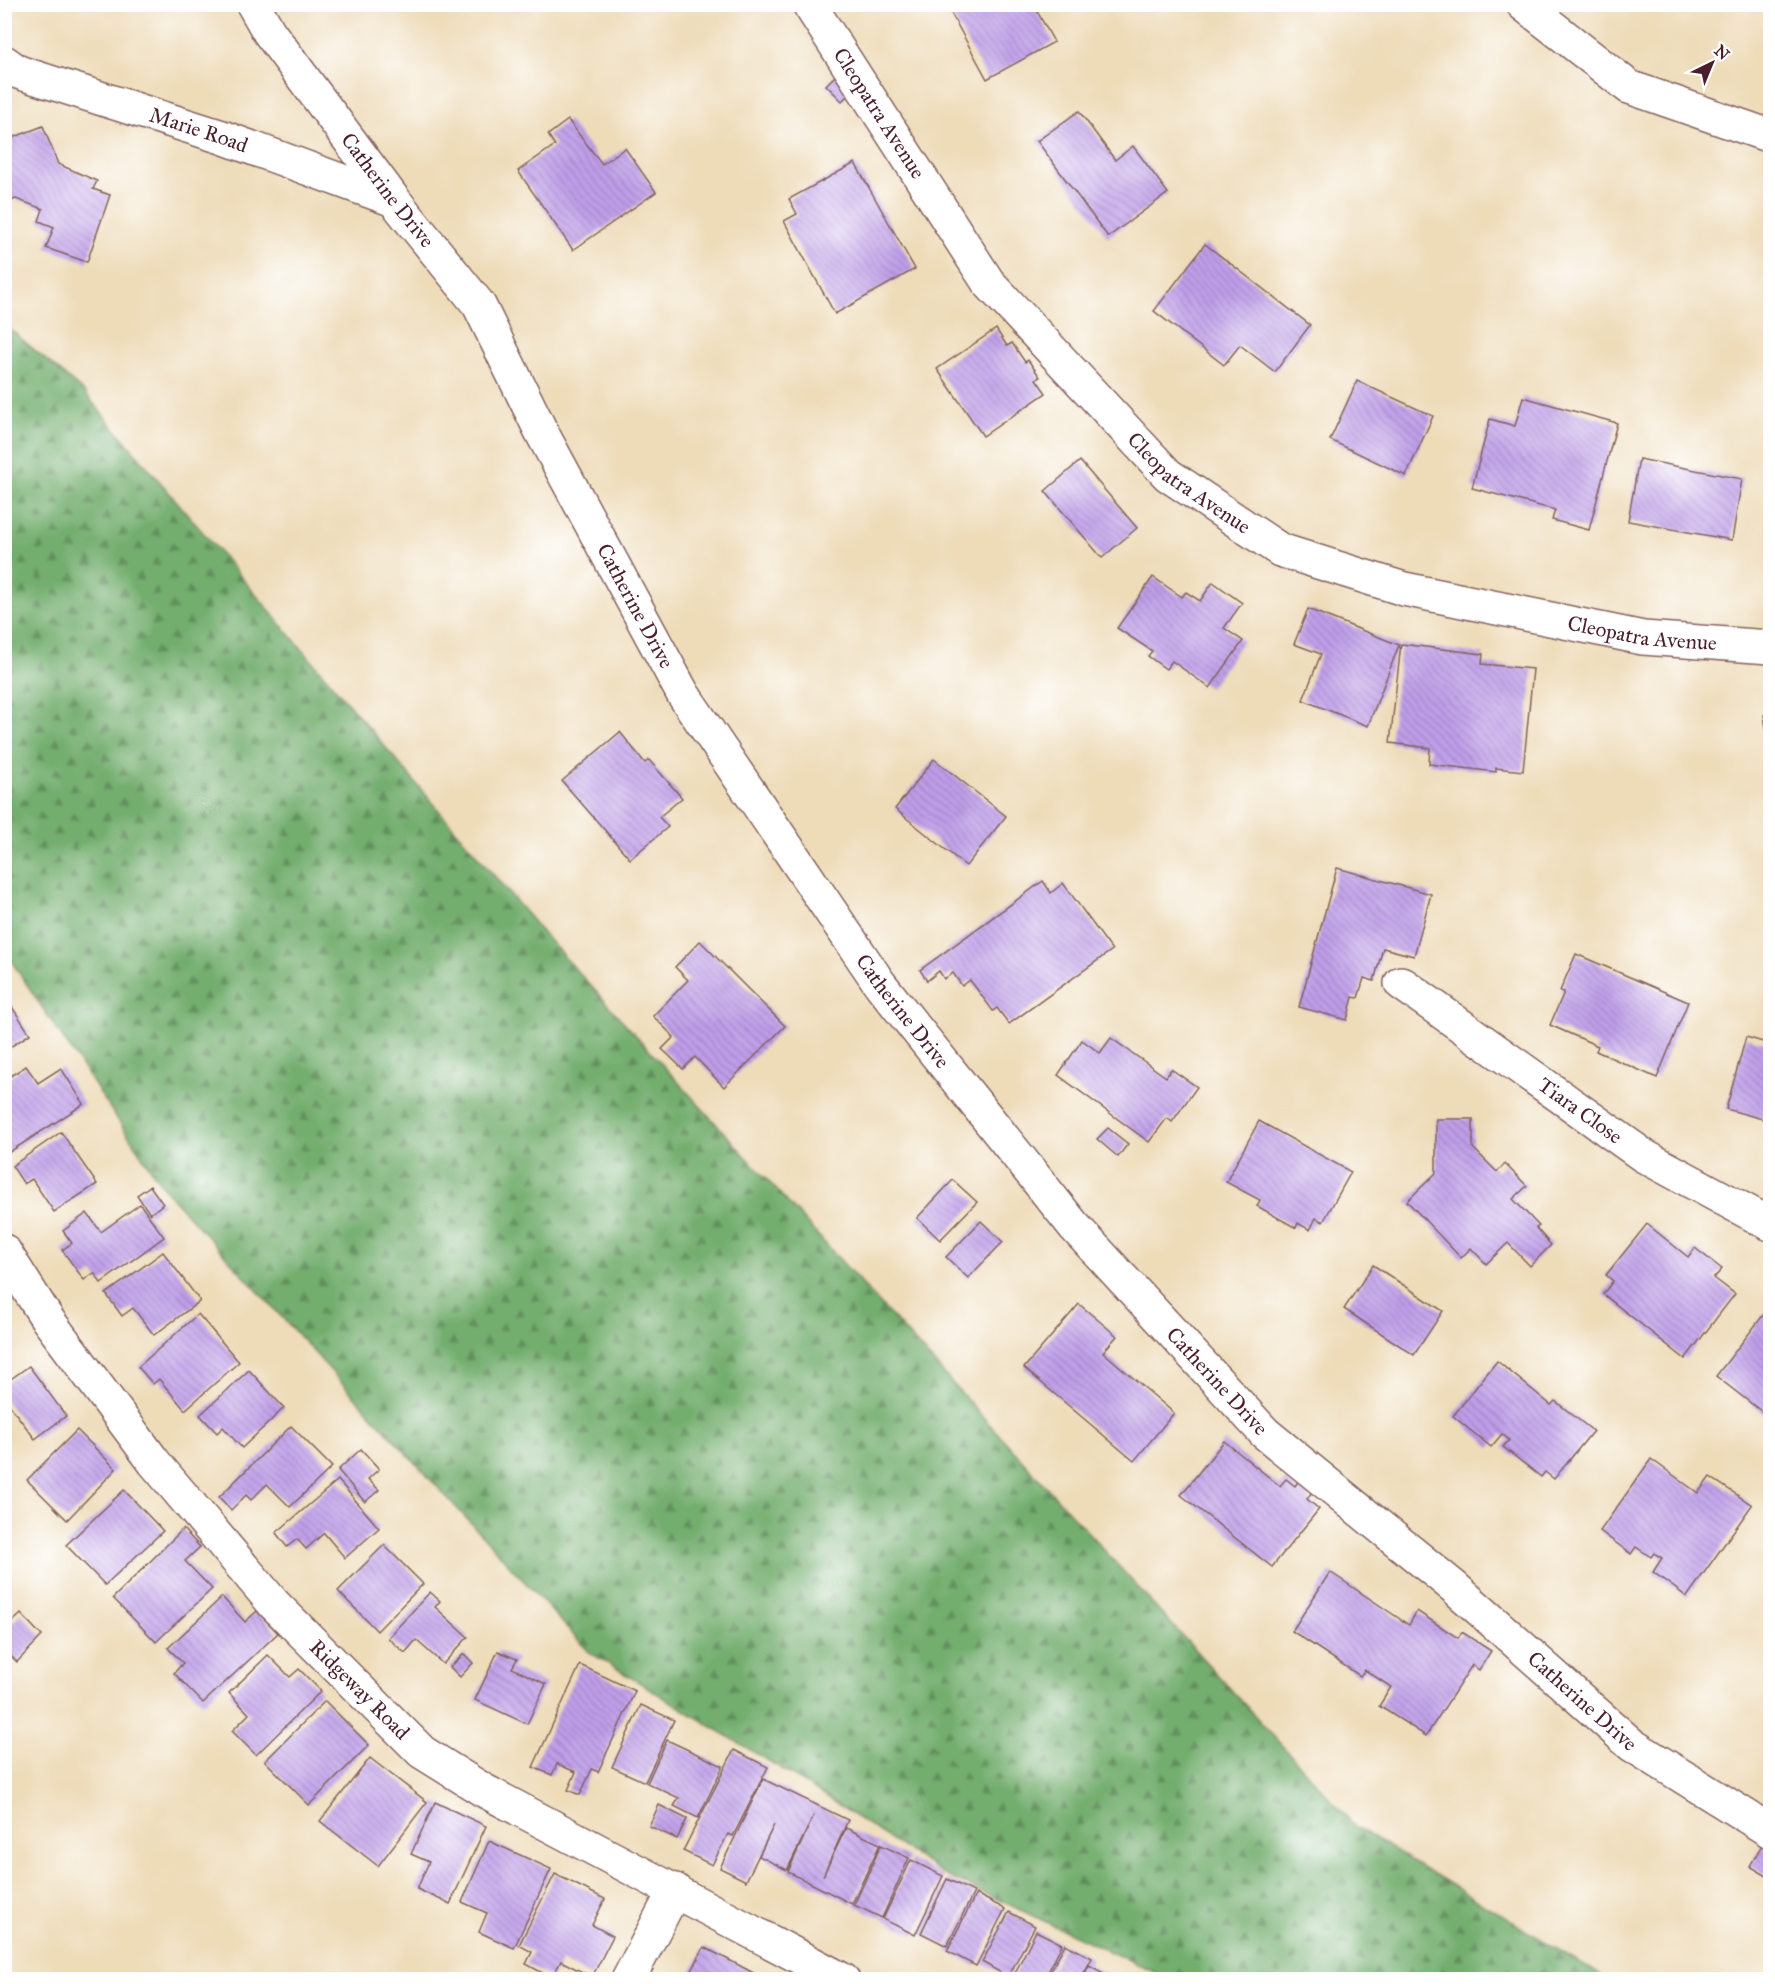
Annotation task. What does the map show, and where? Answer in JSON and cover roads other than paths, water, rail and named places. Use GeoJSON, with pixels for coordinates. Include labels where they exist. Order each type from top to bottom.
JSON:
{"type":"FeatureCollection","features":[{"type":"Feature","properties":{"kind":"street","name":"Catherine Drive"},"geometry":{"type":"LineString","coordinates":[[253,4],[269,32],[394,200],[479,305],[542,432],[683,694],[880,984],[1074,1226],[1264,1433],[1454,1587],[1632,1745],[1770,1831]]}},
{"type":"Feature","properties":{"kind":"street","name":"Cleopatra Avenue"},"geometry":{"type":"LineString","coordinates":[[810,4],[988,282],[1168,475],[1280,550],[1404,588],[1643,638],[1770,647]]}},
{"type":"Feature","properties":{"kind":"street"},"geometry":{"type":"LineString","coordinates":[[1523,4],[1629,87],[1770,136]]}},
{"type":"Feature","properties":{"kind":"street","name":"Marie Road"},"geometry":{"type":"LineString","coordinates":[[4,62],[18,72],[222,137],[394,200]]}},
{"type":"Feature","properties":{"kind":"street","name":"Tiara Close"},"geometry":{"type":"LineString","coordinates":[[1401,983],[1644,1156],[1770,1224]]}},
{"type":"Feature","properties":{"kind":"street","name":"Ridgeway Road"},"geometry":{"type":"LineString","coordinates":[[4,1251],[48,1320],[154,1462],[274,1604],[422,1752],[483,1790],[843,1980]]}},
{"type":"Feature","properties":{"kind":"street"},"geometry":{"type":"LineString","coordinates":[[628,1980],[675,1890]]}}]}
